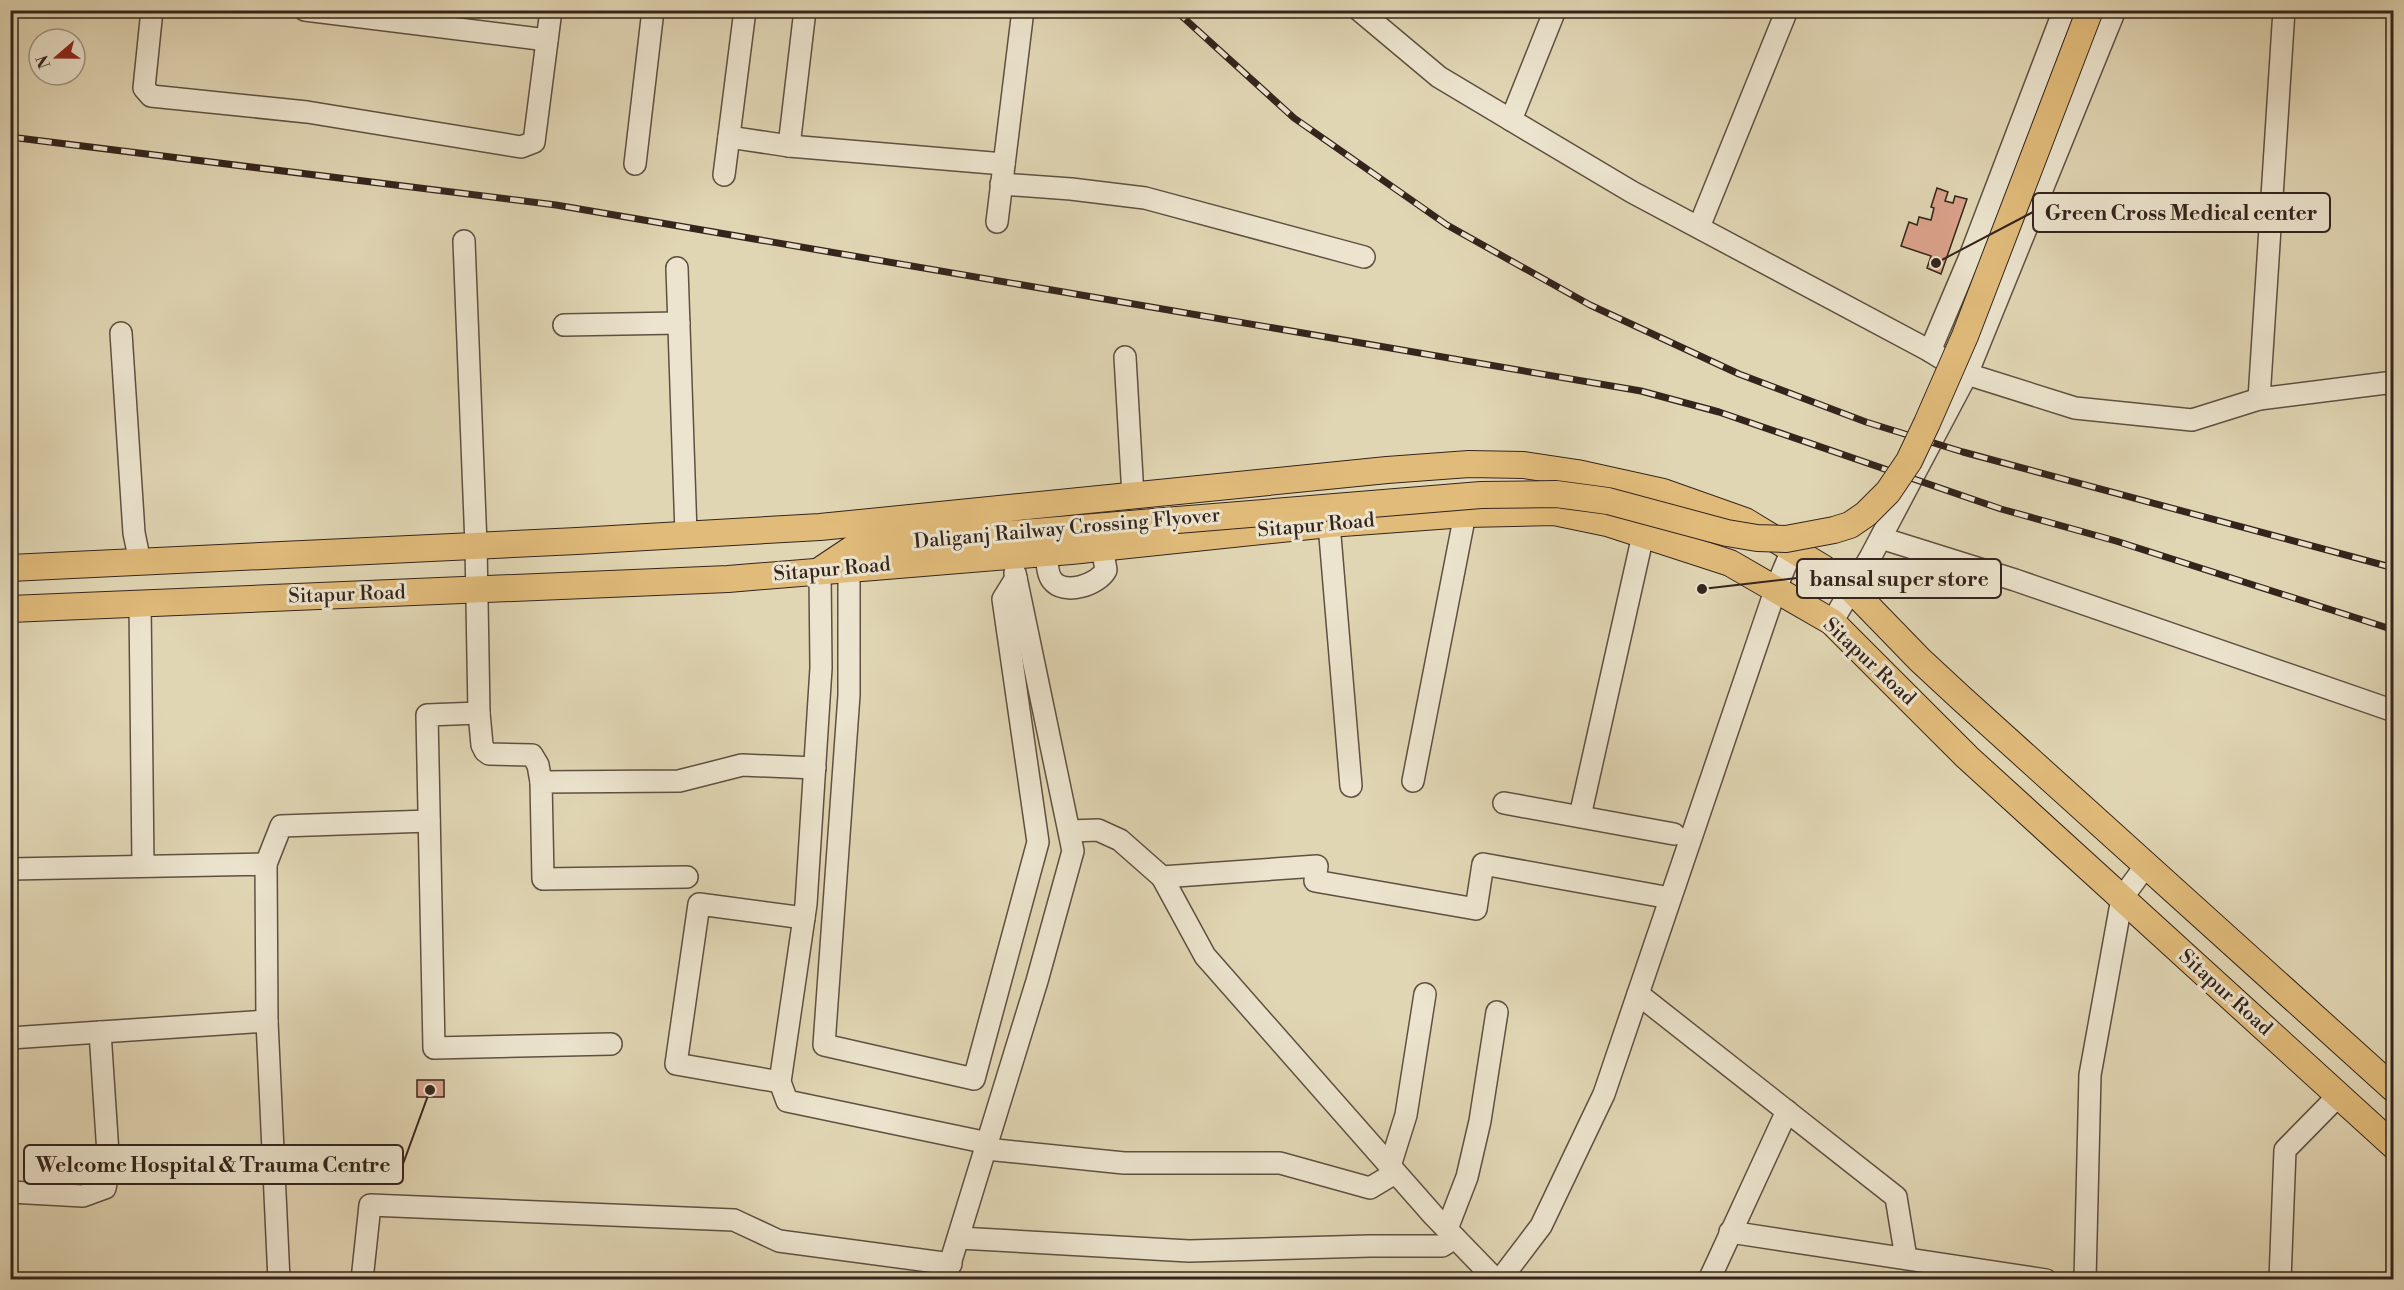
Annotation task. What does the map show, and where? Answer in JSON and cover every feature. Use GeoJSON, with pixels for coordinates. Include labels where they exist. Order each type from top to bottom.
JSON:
{"type":"FeatureCollection","features":[{"type":"Feature","properties":{"kind":"main road","name":"Daliganj Railway Crossing Flyover"},"geometry":{"type":"LineString","coordinates":[[820,571],[852,558],[1177,520],[1481,495],[1556,494],[1608,501],[1727,533],[1757,538],[1786,539],[1850,525],[1866,514],[1888,492],[1909,461],[1927,423],[1965,336],[2090,10]]}},
{"type":"Feature","properties":{"kind":"main road","name":"Sitapur Road"},"geometry":{"type":"LineString","coordinates":[[10,568],[820,527],[1387,470],[1468,464],[1524,465],[1577,473],[1663,492],[1745,521],[1823,568],[1852,590],[1944,683],[2394,1089]]}},
{"type":"Feature","properties":{"kind":"main road","name":"Sitapur Road"},"geometry":{"type":"LineString","coordinates":[[852,558],[1015,566],[1046,552],[1329,524],[1465,514],[1554,512],[1607,523],[1730,563],[1832,622],[1967,757],[2394,1146]]}},
{"type":"Feature","properties":{"kind":"main road"},"geometry":{"type":"LineString","coordinates":[[820,527],[852,558]]}},
{"type":"Feature","properties":{"kind":"main road","name":"Sitapur Road"},"geometry":{"type":"LineString","coordinates":[[10,609],[728,579],[820,571]]}},
{"type":"Feature","properties":{"kind":"street"},"geometry":{"type":"LineString","coordinates":[[152,10],[144,88],[151,96],[307,112],[521,147],[534,142],[551,10]]}},
{"type":"Feature","properties":{"kind":"street"},"geometry":{"type":"LineString","coordinates":[[305,10],[547,40]]}},
{"type":"Feature","properties":{"kind":"street"},"geometry":{"type":"LineString","coordinates":[[635,164],[653,10]]}},
{"type":"Feature","properties":{"kind":"street"},"geometry":{"type":"LineString","coordinates":[[724,175],[746,10]]}},
{"type":"Feature","properties":{"kind":"street"},"geometry":{"type":"LineString","coordinates":[[789,146],[805,10]]}},
{"type":"Feature","properties":{"kind":"street"},"geometry":{"type":"LineString","coordinates":[[997,222],[1023,10]]}},
{"type":"Feature","properties":{"kind":"street"},"geometry":{"type":"LineString","coordinates":[[1359,10],[1439,77],[1510,120],[1632,192],[1930,351],[1967,374],[2075,408],[2192,420],[2259,399],[2394,382]]}},
{"type":"Feature","properties":{"kind":"street"},"geometry":{"type":"LineString","coordinates":[[1510,120],[1555,10]]}},
{"type":"Feature","properties":{"kind":"street"},"geometry":{"type":"LineString","coordinates":[[1699,227],[1787,10]]}},
{"type":"Feature","properties":{"kind":"street"},"geometry":{"type":"LineString","coordinates":[[1930,351],[1969,259],[2064,10]]}},
{"type":"Feature","properties":{"kind":"street"},"geometry":{"type":"LineString","coordinates":[[1832,622],[1881,538],[1967,374],[2115,10]]}},
{"type":"Feature","properties":{"kind":"street"},"geometry":{"type":"LineString","coordinates":[[2259,399],[2283,10]]}},
{"type":"Feature","properties":{"kind":"street"},"geometry":{"type":"LineString","coordinates":[[729,137],[1003,174],[1071,189],[1145,198],[1364,256]]}},
{"type":"Feature","properties":{"kind":"street"},"geometry":{"type":"LineString","coordinates":[[464,241],[476,545],[479,713],[482,745],[489,754],[532,755],[538,765],[541,782],[543,879],[687,877]]}},
{"type":"Feature","properties":{"kind":"street"},"geometry":{"type":"LineString","coordinates":[[677,268],[686,534]]}},
{"type":"Feature","properties":{"kind":"street"},"geometry":{"type":"LineString","coordinates":[[564,325],[679,323]]}},
{"type":"Feature","properties":{"kind":"street"},"geometry":{"type":"LineString","coordinates":[[121,333],[134,533],[140,562]]}},
{"type":"Feature","properties":{"kind":"street"},"geometry":{"type":"LineString","coordinates":[[1125,357],[1133,496]]}},
{"type":"Feature","properties":{"kind":"street"},"geometry":{"type":"LineString","coordinates":[[1413,781],[1465,514]]}},
{"type":"Feature","properties":{"kind":"street"},"geometry":{"type":"LineString","coordinates":[[1329,524],[1351,786]]}},
{"type":"Feature","properties":{"kind":"street"},"geometry":{"type":"LineString","coordinates":[[1580,816],[1643,535]]}},
{"type":"Feature","properties":{"kind":"street"},"geometry":{"type":"LineString","coordinates":[[1881,538],[2015,580],[2394,711]]}},
{"type":"Feature","properties":{"kind":"street"},"geometry":{"type":"LineString","coordinates":[[1046,552],[1050,579],[1058,586],[1069,588],[1092,583],[1102,578],[1106,570],[1102,547]]}},
{"type":"Feature","properties":{"kind":"street"},"geometry":{"type":"LineString","coordinates":[[1070,831],[1098,830],[1120,840],[1162,877],[1205,956],[1393,1169],[1451,1233],[1498,1280],[1541,1226],[1604,1094],[1776,588],[1792,550]]}},
{"type":"Feature","properties":{"kind":"street"},"geometry":{"type":"LineString","coordinates":[[852,558],[849,695],[824,1045],[974,1079],[1038,842],[1003,599],[1015,566]]}},
{"type":"Feature","properties":{"kind":"street"},"geometry":{"type":"LineString","coordinates":[[362,1280],[370,1206],[734,1220],[779,1241],[948,1272],[1037,981],[1073,851],[1015,566]]}},
{"type":"Feature","properties":{"kind":"street"},"geometry":{"type":"LineString","coordinates":[[820,571],[821,668],[804,918],[780,1082],[787,1101],[987,1146],[1124,1163],[1281,1163],[1370,1188],[1393,1169],[1406,1115],[1425,994]]}},
{"type":"Feature","properties":{"kind":"street"},"geometry":{"type":"LineString","coordinates":[[140,603],[143,866]]}},
{"type":"Feature","properties":{"kind":"street"},"geometry":{"type":"LineString","coordinates":[[479,713],[427,715],[434,1048],[611,1044]]}},
{"type":"Feature","properties":{"kind":"street"},"geometry":{"type":"LineString","coordinates":[[541,782],[679,781],[742,765],[815,768]]}},
{"type":"Feature","properties":{"kind":"street"},"geometry":{"type":"LineString","coordinates":[[1504,803],[1674,834]]}},
{"type":"Feature","properties":{"kind":"street"},"geometry":{"type":"LineString","coordinates":[[279,1280],[267,1021],[266,864],[281,826],[429,821]]}},
{"type":"Feature","properties":{"kind":"street"},"geometry":{"type":"LineString","coordinates":[[10,869],[266,864]]}},
{"type":"Feature","properties":{"kind":"street"},"geometry":{"type":"LineString","coordinates":[[1162,877],[1317,866],[1315,881],[1476,909],[1483,864],[1670,898]]}},
{"type":"Feature","properties":{"kind":"street"},"geometry":{"type":"LineString","coordinates":[[2085,1280],[2090,1076],[2122,898],[2147,864]]}},
{"type":"Feature","properties":{"kind":"street"},"geometry":{"type":"LineString","coordinates":[[780,1082],[676,1064],[699,904],[804,918]]}},
{"type":"Feature","properties":{"kind":"street"},"geometry":{"type":"LineString","coordinates":[[1638,994],[1896,1197],[1906,1258]]}},
{"type":"Feature","properties":{"kind":"street"},"geometry":{"type":"LineString","coordinates":[[959,1238],[1189,1251],[1442,1246],[1451,1233],[1467,1177],[1480,1120],[1497,1012]]}},
{"type":"Feature","properties":{"kind":"street"},"geometry":{"type":"LineString","coordinates":[[10,1038],[267,1021]]}},
{"type":"Feature","properties":{"kind":"street"},"geometry":{"type":"LineString","coordinates":[[10,1192],[83,1196],[105,1188],[109,1169],[100,1032]]}},
{"type":"Feature","properties":{"kind":"street"},"geometry":{"type":"LineString","coordinates":[[2280,1280],[2285,1150],[2338,1096]]}},
{"type":"Feature","properties":{"kind":"street"},"geometry":{"type":"LineString","coordinates":[[1709,1280],[1786,1111]]}},
{"type":"Feature","properties":{"kind":"street"},"geometry":{"type":"LineString","coordinates":[[1731,1232],[2046,1280]]}},
{"type":"Feature","properties":{"kind":"building"},"geometry":{"type":"Polygon","coordinates":[[[1937,188],[1948,192],[1945,201],[1953,203],[1955,196],[1967,199],[1941,274],[1927,268],[1931,256],[1901,246],[1909,222],[1917,225],[1919,217],[1931,220],[1934,208],[1931,207],[1937,188]]]}},
{"type":"Feature","properties":{"kind":"building"},"geometry":{"type":"Polygon","coordinates":[[[417,1080],[444,1080],[444,1097],[417,1097],[417,1080]]]}},
{"type":"Feature","properties":{"kind":"railway"},"geometry":{"type":"LineString","coordinates":[[1175,10],[1294,118],[1447,225],[1590,305],[1739,374],[1866,422],[1963,452],[2394,568]]}},
{"type":"Feature","properties":{"kind":"railway"},"geometry":{"type":"LineString","coordinates":[[10,137],[556,205],[1641,391],[1719,412],[2001,509],[2116,541],[2394,630]]}},
{"type":"Feature","properties":{"kind":"place","name":"Green Cross Medical center"},"geometry":{"type":"Point","coordinates":[1936,263]}},
{"type":"Feature","properties":{"kind":"place","name":"bansal super store"},"geometry":{"type":"Point","coordinates":[1702,589]}},
{"type":"Feature","properties":{"kind":"place","name":"Welcome Hospital & Trauma Centre"},"geometry":{"type":"Point","coordinates":[430,1090]}}]}
